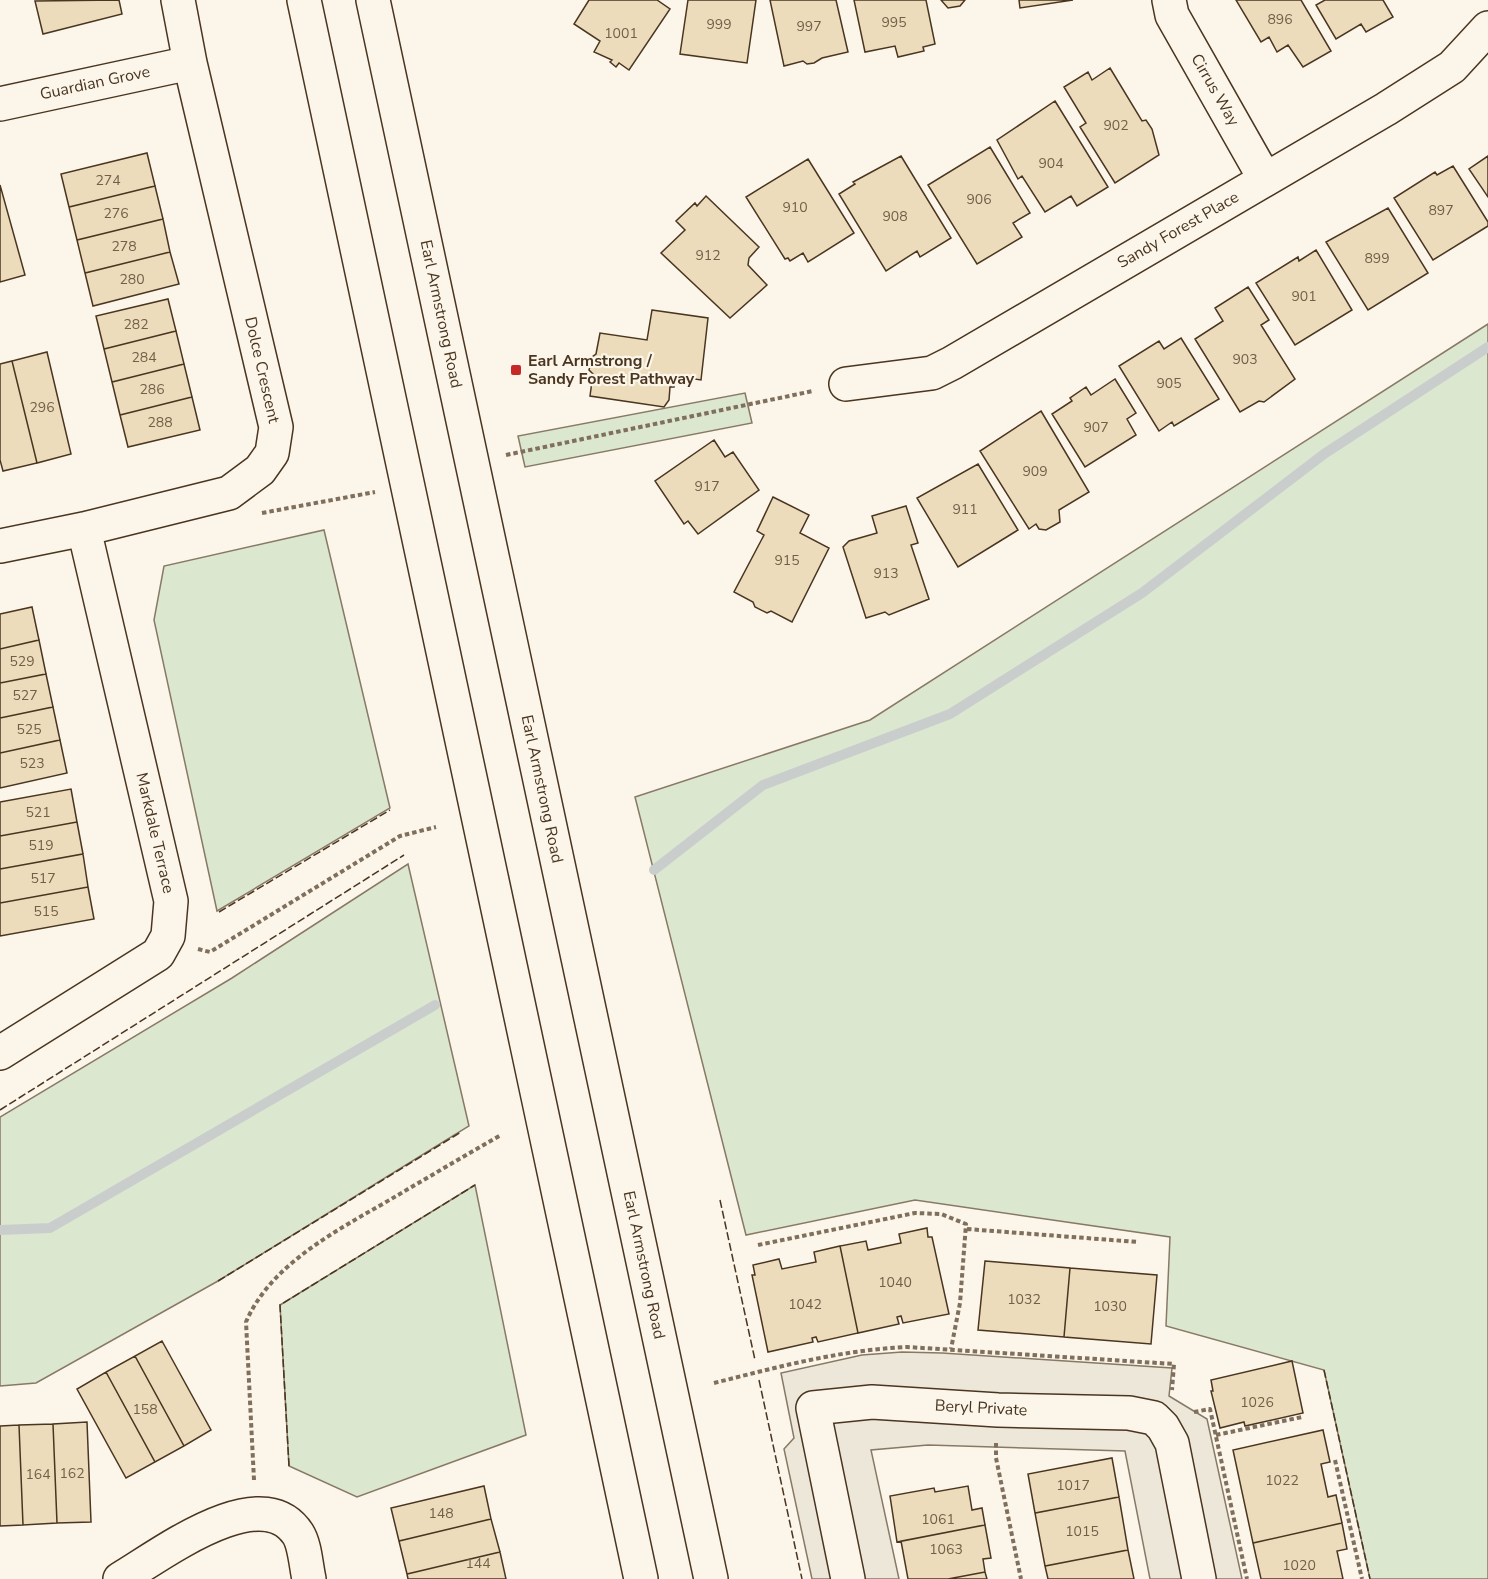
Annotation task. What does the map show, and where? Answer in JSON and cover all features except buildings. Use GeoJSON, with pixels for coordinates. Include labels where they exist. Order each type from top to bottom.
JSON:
{"type":"FeatureCollection","features":[{"type":"Feature","properties":{"kind":"street","name":"Dolce Crescent"},"geometry":{"type":"LineString","coordinates":[[0,546],[84,529],[229,493],[260,470],[272,453],[276,427],[190,63],[178,0]]}},
{"type":"Feature","properties":{"kind":"street"},"geometry":{"type":"LineString","coordinates":[[304,0],[641,1579]]}},
{"type":"Feature","properties":{"kind":"street","name":"Earl Armstrong Road"},"geometry":{"type":"LineString","coordinates":[[373,0],[711,1579]]}},
{"type":"Feature","properties":{"kind":"street","name":"Cirrus Way"},"geometry":{"type":"LineString","coordinates":[[1169,0],[1172,15],[1265,179]]}},
{"type":"Feature","properties":{"kind":"street","name":"Sandy Forest Place"},"geometry":{"type":"LineString","coordinates":[[846,384],[932,373],[1452,67],[1488,28]]}},
{"type":"Feature","properties":{"kind":"street","name":"Guardian Grove"},"geometry":{"type":"LineString","coordinates":[[0,104],[190,63]]}},
{"type":"Feature","properties":{"kind":"street","name":"Markdale Terrace"},"geometry":{"type":"LineString","coordinates":[[84,529],[171,901],[168,936]]}},
{"type":"Feature","properties":{"kind":"street"},"geometry":{"type":"LineString","coordinates":[[0,1053],[158,954],[168,936]]}},
{"type":"Feature","properties":{"kind":"street","name":"Beryl Private"},"geometry":{"type":"LineString","coordinates":[[848,1579],[813,1408],[872,1402],[998,1410],[1136,1414],[1165,1422]]}},
{"type":"Feature","properties":{"kind":"street"},"geometry":{"type":"LineString","coordinates":[[1165,1422],[1172,1443],[1199,1579]]}},
{"type":"Feature","properties":{"kind":"street"},"geometry":{"type":"LineString","coordinates":[[120,1579],[217,1521],[253,1514],[280,1519],[299,1535],[309,1579]]}},
{"type":"Feature","properties":{"kind":"path"},"geometry":{"type":"LineString","coordinates":[[473,462],[846,384]]}},
{"type":"Feature","properties":{"kind":"path"},"geometry":{"type":"LineString","coordinates":[[229,493],[245,517],[409,485]]}},
{"type":"Feature","properties":{"kind":"path"},"geometry":{"type":"LineString","coordinates":[[168,936],[210,952],[400,836],[436,827]]}},
{"type":"Feature","properties":{"kind":"path"},"geometry":{"type":"LineString","coordinates":[[254,1481],[246,1322],[253,1306],[270,1284],[288,1267],[338,1230],[501,1135]]}},
{"type":"Feature","properties":{"kind":"path"},"geometry":{"type":"LineString","coordinates":[[758,1245],[915,1213],[941,1214],[966,1224],[960,1303],[951,1349]]}},
{"type":"Feature","properties":{"kind":"path"},"geometry":{"type":"LineString","coordinates":[[967,1229],[1138,1242]]}},
{"type":"Feature","properties":{"kind":"path"},"geometry":{"type":"LineString","coordinates":[[714,1383],[864,1348],[951,1349],[1174,1364],[1172,1394],[1165,1422]]}},
{"type":"Feature","properties":{"kind":"path"},"geometry":{"type":"LineString","coordinates":[[1165,1422],[1210,1409],[1247,1579]]}},
{"type":"Feature","properties":{"kind":"path"},"geometry":{"type":"LineString","coordinates":[[998,1410],[996,1458],[1022,1579]]}},
{"type":"Feature","properties":{"kind":"path"},"geometry":{"type":"LineString","coordinates":[[1216,1436],[1302,1417]]}},
{"type":"Feature","properties":{"kind":"path"},"geometry":{"type":"LineString","coordinates":[[1335,1460],[1362,1579]]}},
{"type":"Feature","properties":{"kind":"green space"},"geometry":{"type":"Polygon","coordinates":[[[1488,324],[1488,1579],[1370,1579],[1324,1370],[1166,1326],[1170,1237],[915,1200],[746,1235],[635,797],[870,720],[1488,324]]]}},
{"type":"Feature","properties":{"kind":"green space"},"geometry":{"type":"Polygon","coordinates":[[[745,393],[752,423],[525,467],[518,436],[745,393]]]}},
{"type":"Feature","properties":{"kind":"green space"},"geometry":{"type":"Polygon","coordinates":[[[324,530],[390,808],[217,911],[154,620],[164,566],[324,530]]]}},
{"type":"Feature","properties":{"kind":"green space"},"geometry":{"type":"Polygon","coordinates":[[[408,864],[469,1126],[218,1281],[36,1383],[0,1386],[0,1117],[232,978],[408,864]]]}},
{"type":"Feature","properties":{"kind":"green space"},"geometry":{"type":"Polygon","coordinates":[[[475,1185],[526,1435],[357,1497],[289,1466],[280,1305],[475,1185]]]}},
{"type":"Feature","properties":{"kind":"shaded area"},"geometry":{"type":"Polygon","coordinates":[[[902,1352],[1172,1368],[1169,1396],[1207,1419],[1242,1579],[1150,1579],[1125,1451],[928,1445],[871,1450],[899,1579],[812,1579],[784,1449],[794,1438],[781,1373],[862,1355],[902,1352]]]}},
{"type":"Feature","properties":{"kind":"waterway"},"geometry":{"type":"LineString","coordinates":[[654,870],[763,785],[950,714],[1142,593],[1324,454],[1488,347]]}},
{"type":"Feature","properties":{"kind":"waterway"},"geometry":{"type":"LineString","coordinates":[[0,1230],[50,1228],[435,1005]]}},
{"type":"Feature","properties":{"kind":"fence"},"geometry":{"type":"LineString","coordinates":[[219,912],[390,810]]}},
{"type":"Feature","properties":{"kind":"fence"},"geometry":{"type":"LineString","coordinates":[[0,1110],[404,855]]}},
{"type":"Feature","properties":{"kind":"fence"},"geometry":{"type":"LineString","coordinates":[[218,1281],[461,1132]]}},
{"type":"Feature","properties":{"kind":"fence"},"geometry":{"type":"LineString","coordinates":[[289,1466],[280,1305],[475,1185]]}},
{"type":"Feature","properties":{"kind":"fence"},"geometry":{"type":"LineString","coordinates":[[720,1200],[755,1360]]}},
{"type":"Feature","properties":{"kind":"fence"},"geometry":{"type":"LineString","coordinates":[[1324,1370],[1370,1579]]}},
{"type":"Feature","properties":{"kind":"fence"},"geometry":{"type":"LineString","coordinates":[[759,1380],[802,1579]]}},
{"type":"Feature","properties":{"kind":"place","name":"Earl Armstrong / Sandy Forest Pathway"},"geometry":{"type":"Point","coordinates":[516,370]}}]}
